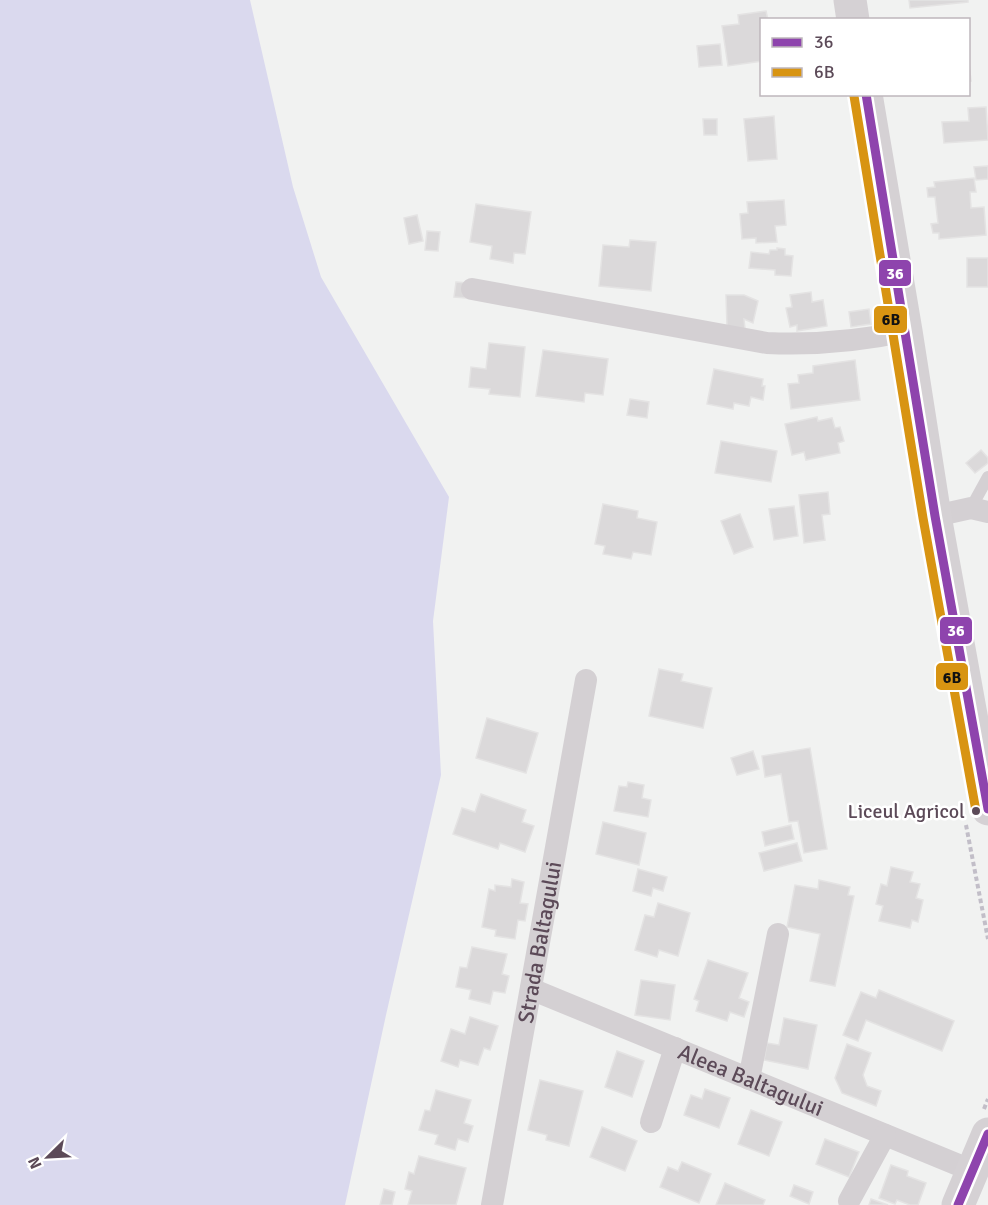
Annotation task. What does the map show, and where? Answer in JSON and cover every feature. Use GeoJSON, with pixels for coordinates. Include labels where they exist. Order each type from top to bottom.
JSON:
{"type":"FeatureCollection","features":[{"type":"Feature","properties":{"kind":"main road"},"geometry":{"type":"LineString","coordinates":[[850,0],[853,18]]}},
{"type":"Feature","properties":{"kind":"main road"},"geometry":{"type":"LineString","coordinates":[[866,96],[935,516],[988,808]]}},
{"type":"Feature","properties":{"kind":"main road"},"geometry":{"type":"LineString","coordinates":[[958,1205],[988,1134]]}},
{"type":"Feature","properties":{"kind":"street"},"geometry":{"type":"LineString","coordinates":[[472,289],[767,344],[798,345],[884,336],[906,331]]}},
{"type":"Feature","properties":{"kind":"street"},"geometry":{"type":"LineString","coordinates":[[935,516],[980,510]]}},
{"type":"Feature","properties":{"kind":"street","name":"Strada Baltagului"},"geometry":{"type":"LineString","coordinates":[[492,1205],[586,680]]}},
{"type":"Feature","properties":{"kind":"street"},"geometry":{"type":"LineString","coordinates":[[749,1078],[778,934]]}},
{"type":"Feature","properties":{"kind":"street","name":"Aleea Baltagului"},"geometry":{"type":"LineString","coordinates":[[531,989],[973,1171]]}},
{"type":"Feature","properties":{"kind":"street"},"geometry":{"type":"LineString","coordinates":[[651,1122],[675,1048]]}},
{"type":"Feature","properties":{"kind":"street"},"geometry":{"type":"LineString","coordinates":[[849,1201],[885,1135]]}},
{"type":"Feature","properties":{"kind":"lane"},"geometry":{"type":"LineString","coordinates":[[980,510],[988,477]]}},
{"type":"Feature","properties":{"kind":"shaded area"},"geometry":{"type":"Polygon","coordinates":[[[0,0],[250,0],[293,187],[321,277],[449,497],[433,621],[441,775],[345,1205],[0,1205],[0,0]]]}},
{"type":"Feature","properties":{"kind":"building"},"geometry":{"type":"Polygon","coordinates":[[[909,0],[968,0],[968,2],[910,8],[909,0]]]}},
{"type":"Feature","properties":{"kind":"building"},"geometry":{"type":"Polygon","coordinates":[[[766,11],[768,18],[760,18],[760,61],[728,66],[722,26],[739,24],[738,15],[766,11]]]}},
{"type":"Feature","properties":{"kind":"building"},"geometry":{"type":"Polygon","coordinates":[[[720,44],[722,65],[699,67],[697,46],[720,44]]]}},
{"type":"Feature","properties":{"kind":"building"},"geometry":{"type":"Polygon","coordinates":[[[986,107],[988,140],[944,143],[942,122],[969,121],[968,108],[986,107]]]}},
{"type":"Feature","properties":{"kind":"building"},"geometry":{"type":"Polygon","coordinates":[[[774,116],[777,159],[748,161],[744,119],[774,116]]]}},
{"type":"Feature","properties":{"kind":"building"},"geometry":{"type":"Polygon","coordinates":[[[703,119],[717,119],[717,135],[704,135],[703,119]]]}},
{"type":"Feature","properties":{"kind":"building"},"geometry":{"type":"Polygon","coordinates":[[[988,166],[988,179],[976,180],[974,167],[988,166]]]}},
{"type":"Feature","properties":{"kind":"building"},"geometry":{"type":"Polygon","coordinates":[[[974,178],[976,192],[970,192],[971,208],[984,207],[986,235],[939,239],[939,233],[933,233],[931,224],[938,223],[935,197],[928,197],[927,188],[935,187],[934,182],[974,178]]]}},
{"type":"Feature","properties":{"kind":"building"},"geometry":{"type":"Polygon","coordinates":[[[784,200],[786,225],[775,226],[777,242],[756,243],[756,238],[742,239],[740,214],[748,213],[747,202],[784,200]]]}},
{"type":"Feature","properties":{"kind":"building"},"geometry":{"type":"Polygon","coordinates":[[[476,204],[531,212],[525,254],[514,253],[513,263],[490,259],[492,246],[470,242],[476,204]]]}},
{"type":"Feature","properties":{"kind":"building"},"geometry":{"type":"Polygon","coordinates":[[[417,215],[423,241],[409,244],[404,218],[417,215]]]}},
{"type":"Feature","properties":{"kind":"building"},"geometry":{"type":"Polygon","coordinates":[[[427,231],[440,232],[438,251],[425,250],[427,231]]]}},
{"type":"Feature","properties":{"kind":"building"},"geometry":{"type":"Polygon","coordinates":[[[630,240],[656,242],[651,291],[599,286],[603,245],[629,247],[630,240]]]}},
{"type":"Feature","properties":{"kind":"building"},"geometry":{"type":"Polygon","coordinates":[[[777,248],[785,249],[785,255],[793,256],[791,276],[775,275],[775,270],[749,268],[751,252],[769,254],[770,250],[777,250],[777,248]]]}},
{"type":"Feature","properties":{"kind":"building"},"geometry":{"type":"Polygon","coordinates":[[[967,258],[988,258],[988,287],[967,287],[967,258]]]}},
{"type":"Feature","properties":{"kind":"building"},"geometry":{"type":"Polygon","coordinates":[[[456,282],[468,283],[466,298],[454,297],[456,282]]]}},
{"type":"Feature","properties":{"kind":"building"},"geometry":{"type":"Polygon","coordinates":[[[811,292],[812,302],[823,300],[827,326],[797,331],[797,325],[790,327],[786,308],[792,307],[790,295],[811,292]]]}},
{"type":"Feature","properties":{"kind":"building"},"geometry":{"type":"Polygon","coordinates":[[[726,295],[744,295],[758,301],[753,323],[744,319],[745,329],[727,327],[726,295]]]}},
{"type":"Feature","properties":{"kind":"building"},"geometry":{"type":"Polygon","coordinates":[[[869,309],[871,324],[851,327],[849,312],[869,309]]]}},
{"type":"Feature","properties":{"kind":"building"},"geometry":{"type":"Polygon","coordinates":[[[489,343],[525,347],[520,397],[489,394],[490,389],[469,387],[471,367],[486,369],[489,343]]]}},
{"type":"Feature","properties":{"kind":"building"},"geometry":{"type":"Polygon","coordinates":[[[543,350],[608,359],[603,395],[585,393],[584,402],[536,396],[543,350]]]}},
{"type":"Feature","properties":{"kind":"building"},"geometry":{"type":"Polygon","coordinates":[[[855,360],[860,400],[791,409],[788,384],[799,383],[798,375],[813,373],[813,366],[855,360]]]}},
{"type":"Feature","properties":{"kind":"building"},"geometry":{"type":"Polygon","coordinates":[[[714,369],[763,379],[762,386],[765,386],[763,400],[751,397],[749,406],[734,403],[733,409],[707,404],[714,369]]]}},
{"type":"Feature","properties":{"kind":"building"},"geometry":{"type":"Polygon","coordinates":[[[630,399],[649,402],[647,418],[627,415],[630,399]]]}},
{"type":"Feature","properties":{"kind":"building"},"geometry":{"type":"Polygon","coordinates":[[[817,417],[818,421],[832,418],[835,428],[840,427],[844,441],[838,443],[840,453],[806,460],[804,452],[792,455],[785,424],[817,417]]]}},
{"type":"Feature","properties":{"kind":"building"},"geometry":{"type":"Polygon","coordinates":[[[721,441],[777,451],[771,482],[715,473],[721,441]]]}},
{"type":"Feature","properties":{"kind":"building"},"geometry":{"type":"Polygon","coordinates":[[[981,450],[988,458],[988,463],[975,473],[966,463],[981,450]]]}},
{"type":"Feature","properties":{"kind":"building"},"geometry":{"type":"Polygon","coordinates":[[[828,492],[830,514],[822,515],[825,540],[804,543],[799,495],[828,492]]]}},
{"type":"Feature","properties":{"kind":"building"},"geometry":{"type":"Polygon","coordinates":[[[603,504],[638,511],[637,518],[657,522],[651,555],[633,552],[631,559],[603,554],[605,546],[595,544],[603,504]]]}},
{"type":"Feature","properties":{"kind":"building"},"geometry":{"type":"Polygon","coordinates":[[[794,506],[798,536],[774,540],[769,509],[794,506]]]}},
{"type":"Feature","properties":{"kind":"building"},"geometry":{"type":"Polygon","coordinates":[[[740,514],[753,547],[734,554],[721,521],[740,514]]]}},
{"type":"Feature","properties":{"kind":"building"},"geometry":{"type":"Polygon","coordinates":[[[659,669],[683,674],[681,681],[712,688],[703,728],[649,716],[659,669]]]}},
{"type":"Feature","properties":{"kind":"building"},"geometry":{"type":"Polygon","coordinates":[[[487,718],[538,733],[526,773],[476,758],[487,718]]]}},
{"type":"Feature","properties":{"kind":"building"},"geometry":{"type":"Polygon","coordinates":[[[810,748],[827,849],[804,853],[798,821],[789,822],[781,774],[765,777],[762,756],[810,748]]]}},
{"type":"Feature","properties":{"kind":"building"},"geometry":{"type":"Polygon","coordinates":[[[753,751],[759,769],[737,775],[731,758],[753,751]]]}},
{"type":"Feature","properties":{"kind":"building"},"geometry":{"type":"Polygon","coordinates":[[[628,782],[644,785],[642,798],[651,800],[648,817],[614,811],[619,786],[627,787],[628,782]]]}},
{"type":"Feature","properties":{"kind":"building"},"geometry":{"type":"Polygon","coordinates":[[[481,794],[526,810],[522,822],[534,826],[525,852],[500,843],[498,849],[453,834],[462,808],[475,812],[481,794]]]}},
{"type":"Feature","properties":{"kind":"building"},"geometry":{"type":"Polygon","coordinates":[[[603,822],[646,833],[639,865],[596,854],[603,822]]]}},
{"type":"Feature","properties":{"kind":"building"},"geometry":{"type":"Polygon","coordinates":[[[791,825],[794,839],[765,846],[762,832],[791,825]]]}},
{"type":"Feature","properties":{"kind":"building"},"geometry":{"type":"Polygon","coordinates":[[[797,843],[802,861],[764,871],[759,853],[797,843]]]}},
{"type":"Feature","properties":{"kind":"building"},"geometry":{"type":"Polygon","coordinates":[[[891,867],[913,872],[910,882],[920,884],[916,898],[923,900],[918,922],[912,920],[910,928],[879,921],[883,906],[876,904],[881,884],[887,886],[891,867]]]}},
{"type":"Feature","properties":{"kind":"building"},"geometry":{"type":"Polygon","coordinates":[[[638,869],[667,877],[663,891],[653,888],[651,896],[633,891],[638,869]]]}},
{"type":"Feature","properties":{"kind":"building"},"geometry":{"type":"Polygon","coordinates":[[[512,879],[524,882],[520,903],[528,904],[525,921],[518,920],[515,939],[495,936],[496,930],[482,927],[489,889],[495,891],[495,885],[511,887],[512,879]]]}},
{"type":"Feature","properties":{"kind":"building"},"geometry":{"type":"Polygon","coordinates":[[[819,880],[850,887],[848,895],[854,896],[835,986],[810,981],[820,934],[787,927],[795,885],[818,889],[819,880]]]}},
{"type":"Feature","properties":{"kind":"building"},"geometry":{"type":"Polygon","coordinates":[[[658,903],[690,913],[678,956],[659,950],[657,957],[635,950],[645,915],[654,917],[658,903]]]}},
{"type":"Feature","properties":{"kind":"building"},"geometry":{"type":"Polygon","coordinates":[[[472,947],[507,954],[502,974],[509,976],[505,993],[493,991],[490,1004],[469,999],[471,990],[456,987],[460,967],[467,968],[472,947]]]}},
{"type":"Feature","properties":{"kind":"building"},"geometry":{"type":"Polygon","coordinates":[[[708,960],[748,973],[739,998],[749,1002],[744,1017],[730,1012],[727,1021],[696,1011],[699,1001],[694,999],[708,960]]]}},
{"type":"Feature","properties":{"kind":"building"},"geometry":{"type":"Polygon","coordinates":[[[641,980],[675,985],[670,1020],[635,1015],[641,980]]]}},
{"type":"Feature","properties":{"kind":"building"},"geometry":{"type":"Polygon","coordinates":[[[879,990],[954,1021],[942,1051],[866,1020],[858,1041],[843,1035],[861,992],[876,998],[879,990]]]}},
{"type":"Feature","properties":{"kind":"building"},"geometry":{"type":"Polygon","coordinates":[[[470,1017],[498,1026],[490,1050],[484,1048],[478,1065],[460,1060],[458,1067],[441,1061],[451,1029],[465,1034],[470,1017]]]}},
{"type":"Feature","properties":{"kind":"building"},"geometry":{"type":"Polygon","coordinates":[[[784,1018],[817,1025],[808,1069],[764,1060],[767,1043],[779,1045],[784,1018]]]}},
{"type":"Feature","properties":{"kind":"building"},"geometry":{"type":"Polygon","coordinates":[[[847,1044],[871,1053],[863,1075],[867,1086],[881,1091],[876,1106],[842,1093],[835,1078],[847,1044]]]}},
{"type":"Feature","properties":{"kind":"building"},"geometry":{"type":"Polygon","coordinates":[[[617,1051],[644,1061],[632,1097],[605,1087],[617,1051]]]}},
{"type":"Feature","properties":{"kind":"building"},"geometry":{"type":"Polygon","coordinates":[[[540,1080],[583,1091],[569,1146],[546,1140],[547,1135],[528,1130],[540,1080]]]}},
{"type":"Feature","properties":{"kind":"building"},"geometry":{"type":"Polygon","coordinates":[[[705,1089],[730,1098],[719,1128],[684,1115],[691,1095],[702,1099],[705,1089]]]}},
{"type":"Feature","properties":{"kind":"building"},"geometry":{"type":"Polygon","coordinates":[[[436,1090],[471,1100],[464,1123],[473,1126],[468,1142],[458,1139],[455,1150],[435,1144],[438,1135],[419,1130],[425,1110],[430,1111],[436,1090]]]}},
{"type":"Feature","properties":{"kind":"building"},"geometry":{"type":"Polygon","coordinates":[[[751,1110],[782,1122],[769,1156],[738,1144],[751,1110]]]}},
{"type":"Feature","properties":{"kind":"building"},"geometry":{"type":"Polygon","coordinates":[[[602,1127],[637,1141],[625,1171],[590,1157],[602,1127]]]}},
{"type":"Feature","properties":{"kind":"building"},"geometry":{"type":"Polygon","coordinates":[[[825,1139],[859,1152],[849,1177],[816,1164],[825,1139]]]}},
{"type":"Feature","properties":{"kind":"building"},"geometry":{"type":"Polygon","coordinates":[[[419,1156],[466,1168],[456,1205],[408,1205],[412,1191],[405,1189],[409,1172],[414,1174],[419,1156]]]}},
{"type":"Feature","properties":{"kind":"building"},"geometry":{"type":"Polygon","coordinates":[[[682,1162],[711,1174],[699,1203],[660,1187],[668,1167],[678,1171],[682,1162]]]}},
{"type":"Feature","properties":{"kind":"building"},"geometry":{"type":"Polygon","coordinates":[[[891,1165],[908,1171],[907,1176],[926,1183],[918,1205],[910,1205],[897,1200],[895,1204],[879,1198],[891,1165]]]}},
{"type":"Feature","properties":{"kind":"building"},"geometry":{"type":"Polygon","coordinates":[[[725,1183],[765,1200],[763,1205],[716,1205],[725,1183]]]}},
{"type":"Feature","properties":{"kind":"building"},"geometry":{"type":"Polygon","coordinates":[[[794,1185],[813,1192],[809,1204],[790,1196],[794,1185]]]}},
{"type":"Feature","properties":{"kind":"building"},"geometry":{"type":"Polygon","coordinates":[[[384,1189],[395,1192],[392,1205],[380,1205],[384,1189]]]}},
{"type":"Feature","properties":{"kind":"building"},"geometry":{"type":"Polygon","coordinates":[[[871,1199],[888,1205],[869,1205],[871,1199]]]}},
{"type":"Feature","properties":{"kind":"transit line","name":"6B"},"geometry":{"type":"LineString","coordinates":[[854,96],[923,518],[976,811]]}},
{"type":"Feature","properties":{"kind":"transit line","name":"36"},"geometry":{"type":"LineString","coordinates":[[866,96],[935,516],[988,809]]}},
{"type":"Feature","properties":{"kind":"transit line","name":"36"},"geometry":{"type":"LineString","coordinates":[[958,1205],[988,1134]]}},
{"type":"Feature","properties":{"kind":"place","name":"Liceul Agricol"},"geometry":{"type":"Point","coordinates":[976,811]}}]}
